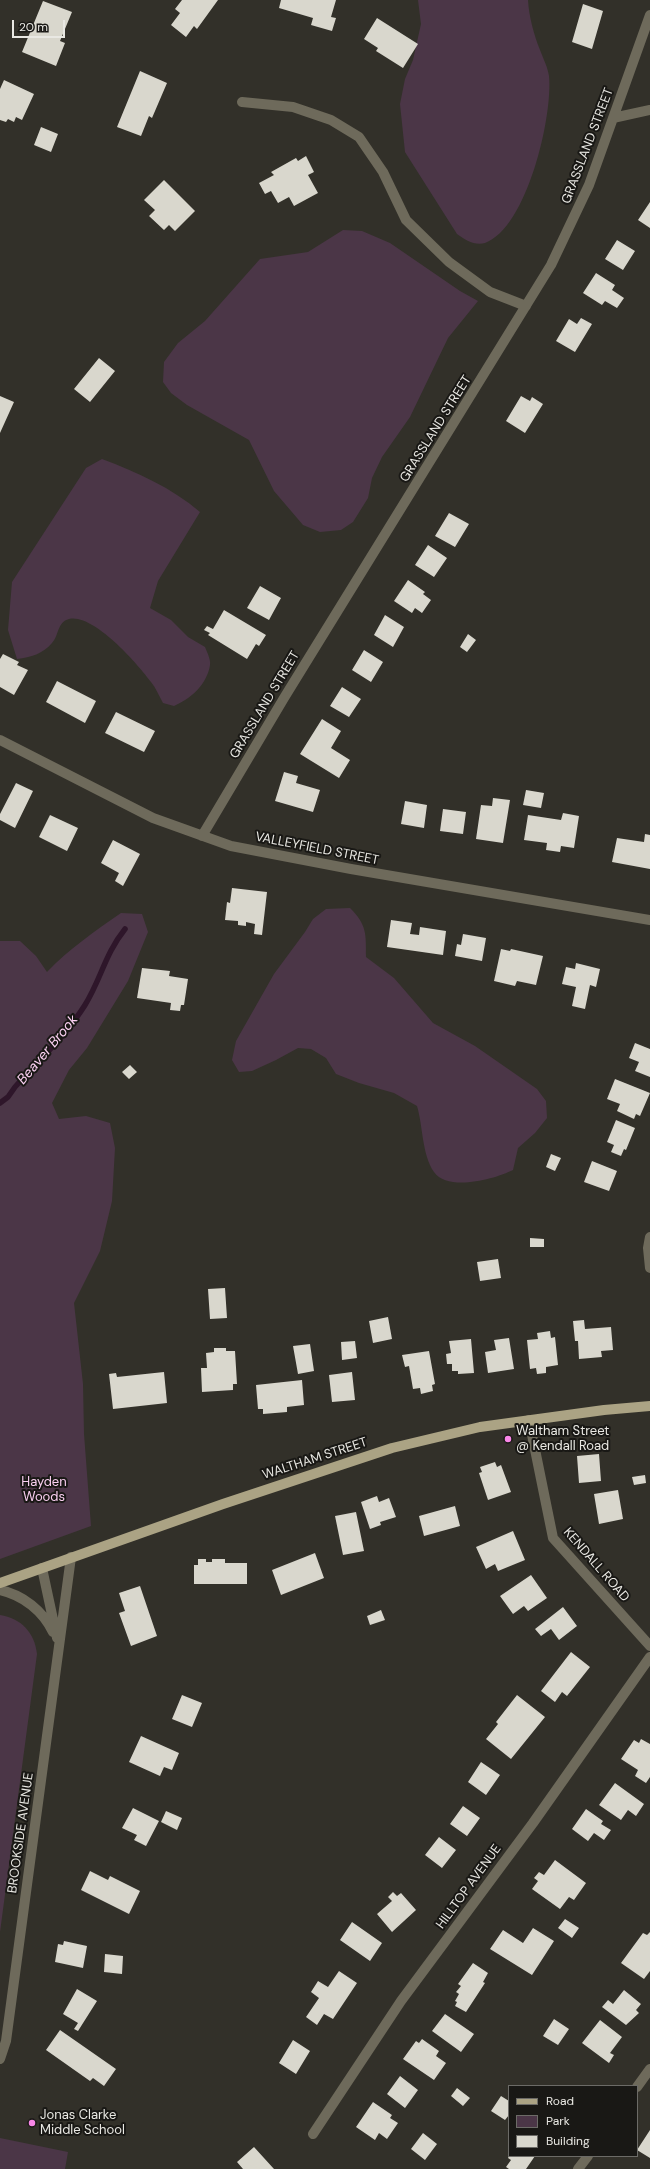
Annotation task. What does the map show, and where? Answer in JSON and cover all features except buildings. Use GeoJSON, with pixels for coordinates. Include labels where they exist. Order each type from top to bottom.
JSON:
{"type":"FeatureCollection","features":[{"type":"Feature","properties":{"kind":"main road","name":"WALTHAM STREET"},"geometry":{"type":"LineString","coordinates":[[0,1583],[71,1557],[368,1455],[473,1429],[529,1420],[650,1406]]}},
{"type":"Feature","properties":{"kind":"street","name":"GRASSLAND STREET"},"geometry":{"type":"LineString","coordinates":[[202,836],[284,698],[551,264],[589,185],[650,15]]}},
{"type":"Feature","properties":{"kind":"street"},"geometry":{"type":"LineString","coordinates":[[242,102],[293,107],[331,120],[360,137],[383,172],[406,220],[449,262],[490,292],[526,306]]}},
{"type":"Feature","properties":{"kind":"street"},"geometry":{"type":"LineString","coordinates":[[613,118],[650,110]]}},
{"type":"Feature","properties":{"kind":"street","name":"VALLEYFIELD STREET"},"geometry":{"type":"LineString","coordinates":[[0,740],[153,818],[231,846],[351,870],[650,920]]}},
{"type":"Feature","properties":{"kind":"street"},"geometry":{"type":"LineString","coordinates":[[650,1237],[648,1248],[650,1268]]}},
{"type":"Feature","properties":{"kind":"street","name":"KENDALL ROAD"},"geometry":{"type":"LineString","coordinates":[[529,1420],[553,1538],[650,1646]]}},
{"type":"Feature","properties":{"kind":"street","name":"BROOKSIDE AVENUE"},"geometry":{"type":"LineString","coordinates":[[0,2059],[6,2041],[71,1557]]}},
{"type":"Feature","properties":{"kind":"street","name":"BROOKSIDE AVENUE"},"geometry":{"type":"LineString","coordinates":[[42,1568],[58,1641],[58,1658]]}},
{"type":"Feature","properties":{"kind":"street"},"geometry":{"type":"LineString","coordinates":[[0,1590],[19,1597],[38,1610],[48,1621],[58,1641]]}},
{"type":"Feature","properties":{"kind":"street","name":"HILLTOP AVENUE"},"geometry":{"type":"LineString","coordinates":[[313,2134],[401,2002],[533,1823],[650,1657]]}},
{"type":"Feature","properties":{"kind":"street"},"geometry":{"type":"LineString","coordinates":[[638,2086],[650,2069]]}},
{"type":"Feature","properties":{"kind":"street"},"geometry":{"type":"LineString","coordinates":[[578,2169],[587,2157]]}},
{"type":"Feature","properties":{"kind":"green space"},"geometry":{"type":"Polygon","coordinates":[[[418,0],[528,0],[529,13],[534,32],[548,70],[549,94],[547,117],[542,142],[525,194],[513,216],[500,233],[485,243],[474,243],[457,234],[405,152],[400,104],[405,79],[413,60],[421,24],[418,0]]]}},
{"type":"Feature","properties":{"kind":"green space"},"geometry":{"type":"Polygon","coordinates":[[[343,230],[362,231],[390,243],[460,291],[478,301],[448,338],[410,417],[382,457],[372,478],[368,498],[353,522],[341,530],[320,532],[303,525],[274,491],[249,440],[187,405],[171,393],[163,382],[164,362],[178,343],[205,321],[260,259],[308,252],[343,230]]]}},
{"type":"Feature","properties":{"kind":"green space"},"geometry":{"type":"Polygon","coordinates":[[[102,459],[154,481],[178,495],[200,512],[158,581],[150,608],[171,620],[188,637],[205,647],[209,658],[210,665],[202,685],[192,695],[174,706],[163,703],[153,684],[126,653],[102,632],[90,624],[79,619],[69,619],[62,623],[54,640],[45,650],[32,656],[17,659],[8,630],[12,582],[86,468],[102,459]]]}},
{"type":"Feature","properties":{"kind":"green space"},"geometry":{"type":"Polygon","coordinates":[[[350,908],[363,925],[366,942],[366,957],[394,978],[433,1023],[475,1046],[537,1089],[546,1101],[547,1118],[535,1133],[518,1148],[513,1170],[495,1177],[472,1182],[460,1183],[441,1178],[434,1172],[427,1157],[417,1106],[394,1093],[359,1083],[336,1074],[326,1058],[311,1049],[298,1048],[252,1071],[239,1072],[232,1060],[236,1041],[274,974],[313,919],[326,909],[350,908]]]}},
{"type":"Feature","properties":{"kind":"green space","name":"Hayden Woods"},"geometry":{"type":"Polygon","coordinates":[[[121,913],[142,914],[148,932],[128,981],[87,1048],[69,1070],[52,1103],[59,1119],[86,1116],[110,1123],[115,1148],[112,1201],[100,1251],[74,1303],[83,1384],[84,1434],[91,1526],[0,1559],[0,941],[20,941],[36,956],[47,972],[73,948],[121,913]]]}},
{"type":"Feature","properties":{"kind":"green space"},"geometry":{"type":"Polygon","coordinates":[[[0,1615],[14,1619],[26,1628],[36,1646],[37,1654],[0,1932],[0,1615]]]}},
{"type":"Feature","properties":{"kind":"green space"},"geometry":{"type":"Polygon","coordinates":[[[0,2138],[68,2152],[65,2169],[0,2169],[0,2138]]]}},
{"type":"Feature","properties":{"kind":"waterway","name":"Beaver Brook"},"geometry":{"type":"LineString","coordinates":[[0,1103],[8,1097],[15,1087],[52,1048],[78,1016],[95,986],[118,938],[125,929]]}},
{"type":"Feature","properties":{"kind":"place","name":"Waltham Street @ Kendall Road"},"geometry":{"type":"Point","coordinates":[508,1439]}},
{"type":"Feature","properties":{"kind":"place","name":"Jonas Clarke Middle School"},"geometry":{"type":"Point","coordinates":[32,2123]}}]}
